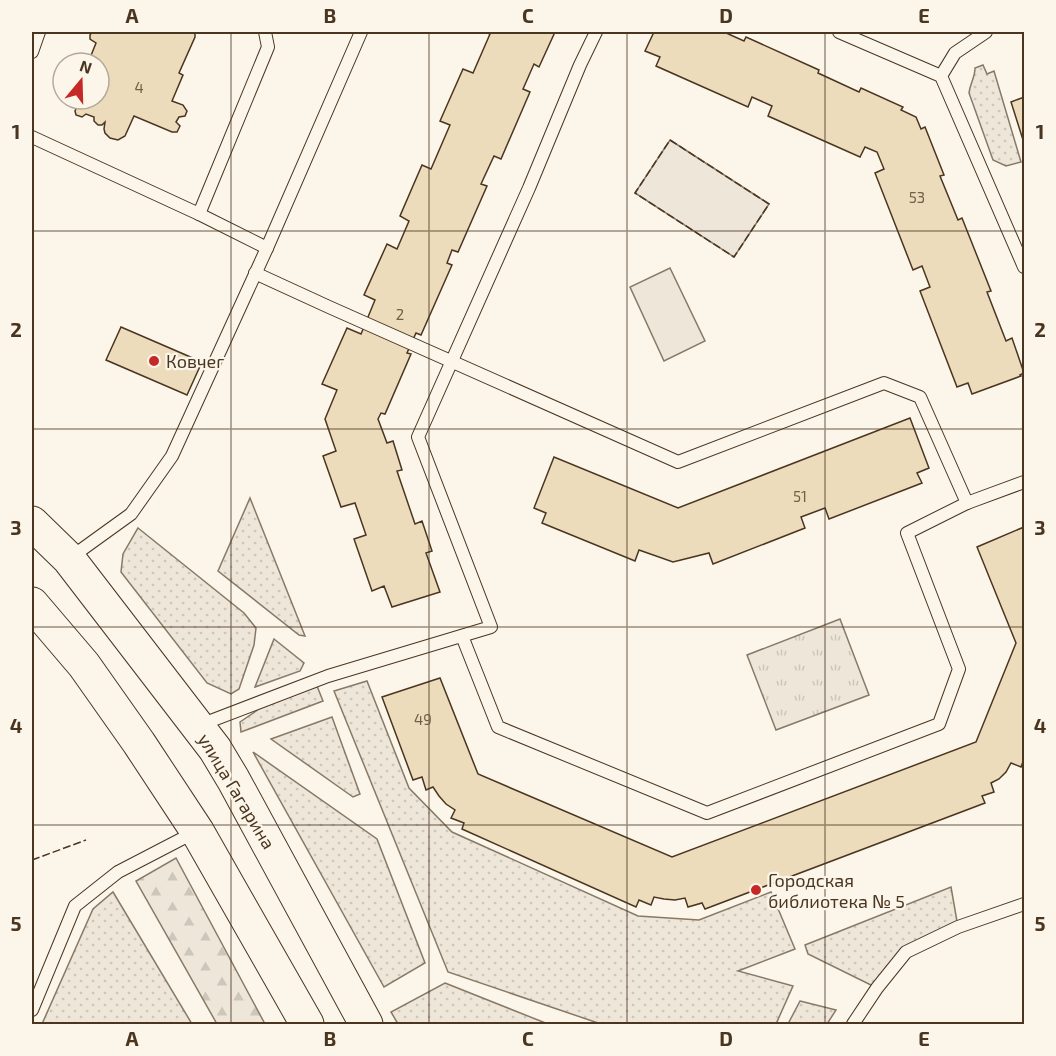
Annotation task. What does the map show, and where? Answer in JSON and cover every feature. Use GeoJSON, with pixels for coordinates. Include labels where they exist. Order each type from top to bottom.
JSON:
{"type":"FeatureCollection","features":[{"type":"Feature","properties":{"kind":"main road","name":"улица Гагарина"},"geometry":{"type":"LineString","coordinates":[[32,523],[69,559],[215,749],[366,1024]]}},
{"type":"Feature","properties":{"kind":"main road"},"geometry":{"type":"LineString","coordinates":[[32,604],[84,665],[139,742],[197,831],[307,1024]]}},
{"type":"Feature","properties":{"kind":"lane"},"geometry":{"type":"LineString","coordinates":[[32,52],[37,32]]}},
{"type":"Feature","properties":{"kind":"lane"},"geometry":{"type":"LineString","coordinates":[[199,214],[267,48],[265,32]]}},
{"type":"Feature","properties":{"kind":"lane"},"geometry":{"type":"LineString","coordinates":[[69,559],[131,514],[172,456],[267,248],[361,32]]}},
{"type":"Feature","properties":{"kind":"lane"},"geometry":{"type":"LineString","coordinates":[[197,726],[328,676],[491,627],[418,437],[453,362],[596,32]]}},
{"type":"Feature","properties":{"kind":"lane"},"geometry":{"type":"LineString","coordinates":[[839,32],[941,76],[1024,267]]}},
{"type":"Feature","properties":{"kind":"lane"},"geometry":{"type":"LineString","coordinates":[[941,76],[955,53],[986,32]]}},
{"type":"Feature","properties":{"kind":"lane"},"geometry":{"type":"LineString","coordinates":[[32,137],[267,248]]}},
{"type":"Feature","properties":{"kind":"lane"},"geometry":{"type":"LineString","coordinates":[[255,273],[678,462],[884,383],[920,396],[967,503]]}},
{"type":"Feature","properties":{"kind":"lane"},"geometry":{"type":"LineString","coordinates":[[462,636],[498,727],[707,813],[939,724],[959,669],[907,533],[967,503],[1024,482]]}},
{"type":"Feature","properties":{"kind":"lane"},"geometry":{"type":"LineString","coordinates":[[32,1010],[75,906],[118,872],[197,831]]}},
{"type":"Feature","properties":{"kind":"lane"},"geometry":{"type":"LineString","coordinates":[[853,1024],[877,988],[906,952],[958,927],[1024,904]]}},
{"type":"Feature","properties":{"kind":"green space"},"geometry":{"type":"Polygon","coordinates":[[[983,65],[987,74],[994,71],[1021,162],[1006,166],[993,160],[969,93],[975,68],[983,65]]]}},
{"type":"Feature","properties":{"kind":"green space"},"geometry":{"type":"Polygon","coordinates":[[[670,140],[769,204],[734,257],[635,193],[670,140]]]}},
{"type":"Feature","properties":{"kind":"green space"},"geometry":{"type":"Polygon","coordinates":[[[670,268],[705,341],[664,361],[630,287],[670,268]]]}},
{"type":"Feature","properties":{"kind":"green space"},"geometry":{"type":"Polygon","coordinates":[[[250,498],[305,636],[299,635],[218,571],[250,498]]]}},
{"type":"Feature","properties":{"kind":"green space"},"geometry":{"type":"Polygon","coordinates":[[[138,528],[244,613],[256,628],[254,645],[239,689],[231,694],[207,683],[121,572],[123,554],[138,528]]]}},
{"type":"Feature","properties":{"kind":"green space"},"geometry":{"type":"Polygon","coordinates":[[[840,619],[869,695],[776,730],[747,655],[840,619]]]}},
{"type":"Feature","properties":{"kind":"green space"},"geometry":{"type":"Polygon","coordinates":[[[274,639],[304,663],[300,671],[255,687],[274,639]]]}},
{"type":"Feature","properties":{"kind":"green space"},"geometry":{"type":"Polygon","coordinates":[[[367,681],[409,788],[452,832],[638,916],[699,920],[771,892],[795,949],[738,971],[793,986],[776,1024],[601,1024],[448,972],[334,691],[367,681]]]}},
{"type":"Feature","properties":{"kind":"green space"},"geometry":{"type":"Polygon","coordinates":[[[317,686],[323,701],[241,732],[240,722],[259,709],[317,686]]]}},
{"type":"Feature","properties":{"kind":"green space"},"geometry":{"type":"Polygon","coordinates":[[[332,717],[360,794],[353,797],[271,739],[332,717]]]}},
{"type":"Feature","properties":{"kind":"green space"},"geometry":{"type":"Polygon","coordinates":[[[253,752],[377,839],[425,963],[384,987],[253,752]]]}},
{"type":"Feature","properties":{"kind":"green space"},"geometry":{"type":"Polygon","coordinates":[[[176,858],[265,1024],[217,1024],[136,881],[176,858]]]}},
{"type":"Feature","properties":{"kind":"green space"},"geometry":{"type":"Polygon","coordinates":[[[951,887],[958,927],[906,952],[877,988],[808,954],[805,945],[951,887]]]}},
{"type":"Feature","properties":{"kind":"green space"},"geometry":{"type":"Polygon","coordinates":[[[113,892],[192,1024],[42,1024],[93,909],[113,892]]]}},
{"type":"Feature","properties":{"kind":"green space"},"geometry":{"type":"Polygon","coordinates":[[[445,983],[548,1024],[398,1024],[391,1012],[445,983]]]}},
{"type":"Feature","properties":{"kind":"green space"},"geometry":{"type":"Polygon","coordinates":[[[800,1001],[836,1010],[827,1024],[788,1024],[800,1001]]]}},
{"type":"Feature","properties":{"kind":"building"},"geometry":{"type":"Polygon","coordinates":[[[92,32],[195,32],[195,37],[179,73],[183,75],[172,101],[183,105],[187,111],[185,116],[179,117],[176,122],[180,126],[177,132],[134,116],[125,136],[118,140],[110,138],[105,133],[105,122],[98,125],[94,117],[86,114],[82,117],[76,115],[75,111],[111,111],[111,51],[93,51],[96,43],[90,39],[92,32]]]}},
{"type":"Feature","properties":{"kind":"building"},"geometry":{"type":"Polygon","coordinates":[[[485,32],[555,32],[539,67],[534,64],[523,89],[530,92],[501,159],[494,156],[481,184],[487,186],[458,252],[452,250],[447,263],[452,265],[421,335],[416,333],[407,353],[411,354],[385,414],[381,413],[378,419],[387,443],[393,441],[402,470],[397,471],[415,524],[422,521],[432,551],[426,553],[440,592],[392,607],[384,586],[372,591],[354,539],[366,535],[355,503],[341,507],[323,456],[336,451],[325,419],[337,390],[322,384],[347,328],[361,334],[375,300],[364,295],[387,244],[397,249],[409,221],[400,216],[422,165],[431,169],[450,125],[440,121],[463,69],[473,73],[490,34],[485,32]]]}},
{"type":"Feature","properties":{"kind":"building"},"geometry":{"type":"Polygon","coordinates":[[[654,32],[724,32],[744,41],[746,37],[819,70],[818,73],[859,92],[861,88],[903,107],[901,110],[916,117],[921,129],[925,127],[944,175],[940,176],[958,220],[962,218],[991,291],[987,292],[1006,341],[1012,338],[1024,373],[972,394],[968,383],[957,387],[920,291],[930,287],[922,266],[913,270],[875,173],[884,169],[877,152],[865,147],[860,157],[768,116],[772,106],[752,97],[748,107],[656,66],[660,57],[645,51],[654,32]]]}},
{"type":"Feature","properties":{"kind":"building"},"geometry":{"type":"Polygon","coordinates":[[[1024,97],[1024,143],[1011,102],[1024,97]]]}},
{"type":"Feature","properties":{"kind":"building","name":"Ковчег"},"geometry":{"type":"Polygon","coordinates":[[[121,327],[202,362],[187,395],[106,360],[121,327]]]}},
{"type":"Feature","properties":{"kind":"building"},"geometry":{"type":"Polygon","coordinates":[[[910,418],[929,468],[917,473],[922,483],[829,519],[825,508],[801,517],[805,528],[713,564],[709,553],[673,562],[639,550],[635,561],[542,523],[546,513],[534,508],[554,457],[678,508],[910,418]]]}},
{"type":"Feature","properties":{"kind":"building"},"geometry":{"type":"Polygon","coordinates":[[[1024,527],[1024,759],[1021,767],[1011,763],[999,779],[991,783],[994,792],[982,796],[985,803],[705,909],[702,903],[688,907],[685,898],[675,900],[654,897],[651,905],[639,900],[636,907],[462,829],[464,823],[451,818],[455,810],[446,804],[433,787],[426,790],[422,777],[413,780],[382,697],[440,678],[478,774],[672,857],[976,742],[1016,643],[977,547],[1024,527]]]}},
{"type":"Feature","properties":{"kind":"fence"},"geometry":{"type":"LineString","coordinates":[[670,140],[769,204],[734,257],[635,193],[670,140]]}},
{"type":"Feature","properties":{"kind":"fence"},"geometry":{"type":"LineString","coordinates":[[32,860],[86,840]]}},
{"type":"Feature","properties":{"kind":"place","name":"Ковчег"},"geometry":{"type":"Point","coordinates":[154,361]}},
{"type":"Feature","properties":{"kind":"place","name":"Городская библиотека № 5"},"geometry":{"type":"Point","coordinates":[756,890]}}]}
